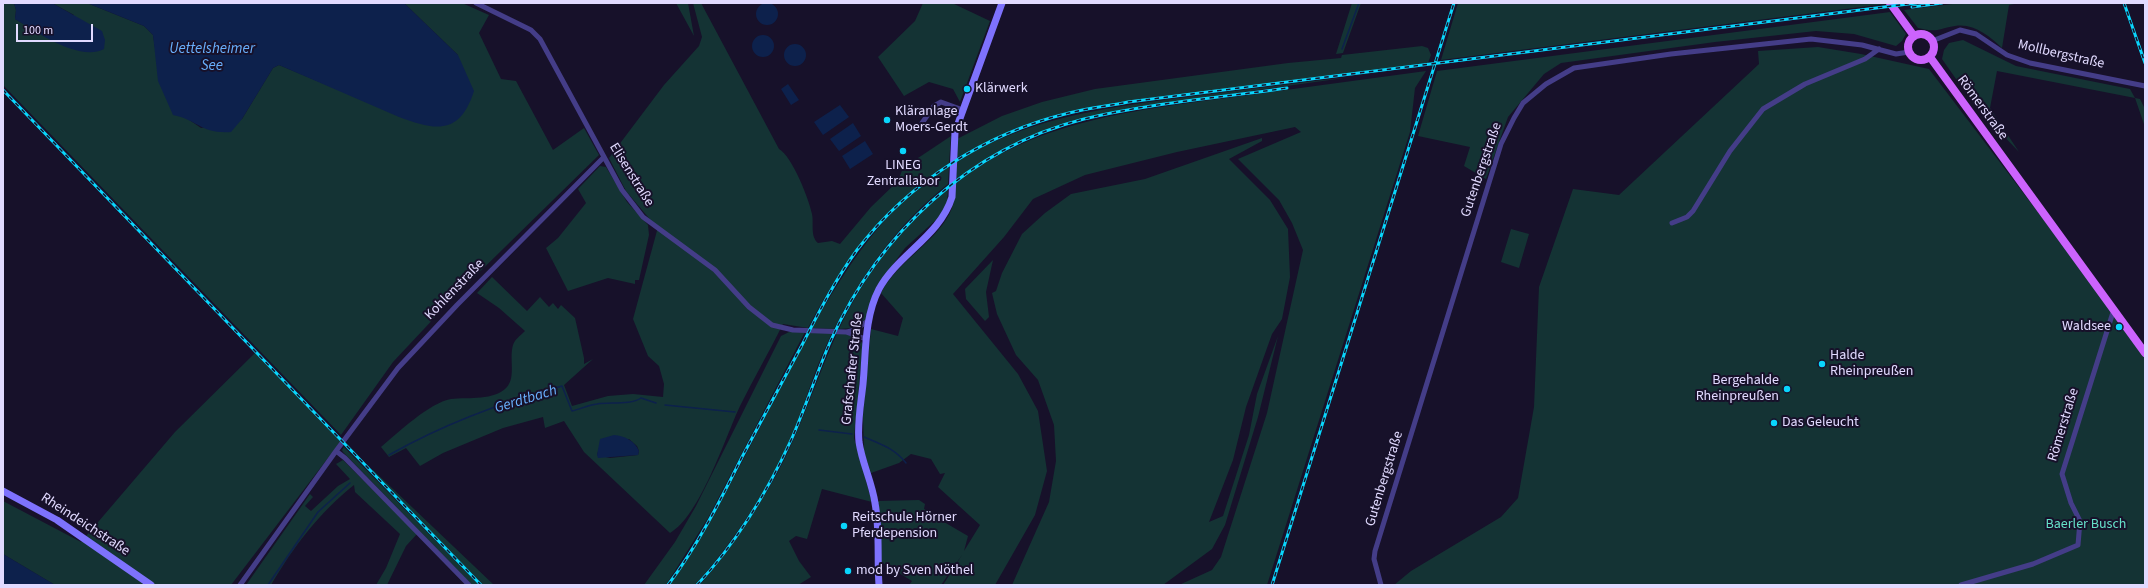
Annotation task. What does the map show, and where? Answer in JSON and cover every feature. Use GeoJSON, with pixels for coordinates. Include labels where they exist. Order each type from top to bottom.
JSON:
{"type":"FeatureCollection","features":[{"type":"Feature","properties":{"kind":"main road","name":"Grafschafter Straße"},"geometry":{"type":"LineString","coordinates":[[879,585],[875,502],[861,449],[858,430],[866,339],[870,319],[879,289],[889,274],[902,259],[942,220],[950,204],[952,197],[956,132],[962,110],[1002,3]]}},
{"type":"Feature","properties":{"kind":"main road"},"geometry":{"type":"LineString","coordinates":[[1890,3],[1914,36]]}},
{"type":"Feature","properties":{"kind":"main road"},"geometry":{"type":"LineString","coordinates":[[1926,35],[1932,40],[1934,48],[1930,57],[1918,60],[1909,52],[1909,41],[1914,36],[1926,35]]}},
{"type":"Feature","properties":{"kind":"main road","name":"Römerstraße"},"geometry":{"type":"LineString","coordinates":[[1930,57],[2145,353]]}},
{"type":"Feature","properties":{"kind":"main road","name":"Rheindeichstraße"},"geometry":{"type":"LineString","coordinates":[[3,492],[56,520],[151,585]]}},
{"type":"Feature","properties":{"kind":"street","name":"Elisenstraße"},"geometry":{"type":"LineString","coordinates":[[476,3],[531,30],[538,36],[622,190],[643,217],[715,270],[762,318],[783,328],[846,332],[866,339]]}},
{"type":"Feature","properties":{"kind":"street","name":"Mollbergstraße"},"geometry":{"type":"LineString","coordinates":[[1932,40],[1960,30],[1976,34],[2006,55],[2030,62],[2145,86]]}},
{"type":"Feature","properties":{"kind":"street","name":"Gutenbergstraße"},"geometry":{"type":"LineString","coordinates":[[1381,585],[1374,559],[1375,551],[1501,144],[1523,104],[1546,84],[1574,68],[1671,54],[1811,38],[1851,43],[1896,54],[1909,52]]}},
{"type":"Feature","properties":{"kind":"street"},"geometry":{"type":"LineString","coordinates":[[1672,223],[1687,217],[1693,211],[1730,151],[1763,109],[1805,84],[1865,59],[1879,49]]}},
{"type":"Feature","properties":{"kind":"street"},"geometry":{"type":"LineString","coordinates":[[922,123],[934,106],[941,102],[962,110]]}},
{"type":"Feature","properties":{"kind":"street","name":"Kohlenstraße"},"geometry":{"type":"LineString","coordinates":[[240,585],[336,450],[398,368],[457,305],[604,157]]}},
{"type":"Feature","properties":{"kind":"street","name":"Römerstraße"},"geometry":{"type":"LineString","coordinates":[[1961,585],[2033,564],[2078,545],[2080,521],[2071,503],[2062,474],[2114,309]]}},
{"type":"Feature","properties":{"kind":"street","name":"Elisenstraße"},"geometry":{"type":"LineString","coordinates":[[846,332],[855,330],[870,319]]}},
{"type":"Feature","properties":{"kind":"street"},"geometry":{"type":"LineString","coordinates":[[336,450],[469,585]]}},
{"type":"Feature","properties":{"kind":"green space"},"geometry":{"type":"Polygon","coordinates":[[[3,3],[14,3],[16,10],[15,19],[48,38],[74,15],[52,3],[87,3],[144,26],[153,35],[155,48],[185,117],[201,128],[242,119],[273,68],[279,65],[368,102],[458,55],[404,3],[462,3],[489,15],[479,33],[501,79],[516,81],[553,150],[584,128],[599,155],[453,298],[393,362],[341,435],[3,85],[3,3]]]}},
{"type":"Feature","properties":{"kind":"green space"},"geometry":{"type":"Polygon","coordinates":[[[676,3],[688,3],[694,36],[676,3]]]}},
{"type":"Feature","properties":{"kind":"green space"},"geometry":{"type":"Polygon","coordinates":[[[693,3],[701,3],[779,149],[784,153],[794,169],[804,189],[810,207],[813,218],[813,233],[818,243],[832,241],[840,244],[871,207],[898,181],[903,168],[951,136],[949,163],[925,180],[904,198],[867,236],[836,278],[808,328],[783,324],[740,406],[711,475],[701,494],[681,524],[670,533],[584,452],[564,421],[545,428],[543,417],[503,428],[443,453],[420,466],[406,448],[389,457],[381,447],[414,419],[433,406],[451,399],[481,398],[495,394],[502,391],[510,383],[512,373],[513,345],[516,339],[525,331],[499,308],[477,293],[492,277],[527,311],[540,297],[549,307],[553,303],[558,309],[561,305],[575,318],[584,364],[593,359],[564,385],[572,406],[608,396],[633,394],[663,397],[664,384],[659,366],[648,356],[633,319],[658,227],[626,191],[609,158],[664,85],[699,46],[702,37],[693,3]],[[629,439],[600,445],[597,455],[610,458],[638,455],[639,451],[637,446],[629,439]]]}},
{"type":"Feature","properties":{"kind":"green space"},"geometry":{"type":"Polygon","coordinates":[[[923,3],[952,3],[990,21],[960,102],[953,89],[929,82],[904,96],[878,57],[915,21],[923,3]]]}},
{"type":"Feature","properties":{"kind":"green space"},"geometry":{"type":"Polygon","coordinates":[[[1352,3],[1361,3],[1343,53],[1336,54],[1352,3]]]}},
{"type":"Feature","properties":{"kind":"green space"},"geometry":{"type":"Polygon","coordinates":[[[1458,3],[1884,3],[1885,4],[1441,60],[1458,3]]]}},
{"type":"Feature","properties":{"kind":"green space"},"geometry":{"type":"Polygon","coordinates":[[[1960,3],[2020,3],[2009,5],[2002,48],[1981,31],[1969,26],[1955,26],[1937,30],[1918,28],[1904,10],[1960,3]]]}},
{"type":"Feature","properties":{"kind":"green space"},"geometry":{"type":"Polygon","coordinates":[[[1890,12],[1906,34],[1902,41],[1896,46],[1854,34],[1816,31],[1715,42],[1561,63],[1544,74],[1508,117],[1486,179],[1464,166],[1470,147],[1418,136],[1437,71],[1890,12]]]}},
{"type":"Feature","properties":{"kind":"green space"},"geometry":{"type":"Polygon","coordinates":[[[1963,40],[2016,66],[2130,89],[2135,98],[1997,71],[1990,108],[2019,152],[1975,106],[1942,59],[1944,50],[1949,43],[1963,40]]]}},
{"type":"Feature","properties":{"kind":"green space"},"geometry":{"type":"Polygon","coordinates":[[[1422,46],[1428,48],[1431,55],[1428,63],[1081,109],[1051,116],[1014,129],[956,158],[957,139],[1002,116],[1042,102],[1095,89],[1288,63],[1341,58],[1342,55],[1422,46]]]}},
{"type":"Feature","properties":{"kind":"green space","name":"Halde Rheinpreußen"},"geometry":{"type":"Polygon","coordinates":[[[1818,47],[1861,54],[1929,69],[2116,315],[2145,357],[2145,585],[1394,585],[1411,571],[1501,517],[1518,498],[1534,407],[1539,287],[1573,189],[1619,195],[1759,64],[1758,51],[1818,47]]]}},
{"type":"Feature","properties":{"kind":"green space"},"geometry":{"type":"Polygon","coordinates":[[[1426,71],[1415,88],[1410,132],[1267,585],[1179,585],[1212,570],[1221,557],[1267,413],[1303,250],[1292,223],[1279,200],[1238,159],[1301,132],[1295,127],[1177,152],[1085,175],[1033,199],[1004,237],[953,294],[1018,374],[1038,411],[1047,471],[1035,515],[995,585],[943,585],[962,555],[941,585],[909,585],[912,581],[881,562],[878,501],[919,500],[925,504],[924,509],[945,519],[944,522],[968,536],[964,551],[980,525],[938,487],[945,473],[940,474],[931,459],[911,454],[899,463],[871,473],[864,452],[863,416],[871,329],[898,336],[903,318],[881,293],[888,281],[907,260],[928,241],[946,220],[953,205],[955,184],[986,162],[1019,145],[1088,121],[1161,107],[1426,71]]]}},
{"type":"Feature","properties":{"kind":"green space"},"geometry":{"type":"Polygon","coordinates":[[[1351,77],[1129,108],[1081,119],[1017,143],[956,179],[956,162],[985,146],[1014,133],[1044,123],[1075,115],[1139,104],[1351,77]]]}},
{"type":"Feature","properties":{"kind":"green space"},"geometry":{"type":"Polygon","coordinates":[[[2135,98],[2140,99],[2145,109],[2145,127],[2135,98]]]}},
{"type":"Feature","properties":{"kind":"green space"},"geometry":{"type":"Polygon","coordinates":[[[1262,138],[1262,141],[1229,159],[1270,200],[1288,229],[1290,277],[1282,319],[1272,334],[1246,407],[1233,460],[1209,522],[1223,516],[1249,435],[1257,394],[1278,336],[1258,417],[1225,525],[1212,549],[1163,585],[1012,585],[1049,502],[1056,461],[1054,425],[1038,380],[1016,355],[997,314],[992,293],[996,291],[1002,273],[1022,234],[1045,213],[1071,194],[1145,179],[1262,138]]]}},
{"type":"Feature","properties":{"kind":"green space"},"geometry":{"type":"Polygon","coordinates":[[[600,166],[606,167],[627,202],[648,225],[649,235],[639,280],[635,280],[635,284],[608,278],[568,291],[546,248],[558,238],[586,203],[578,189],[600,166]]]}},
{"type":"Feature","properties":{"kind":"green space"},"geometry":{"type":"Polygon","coordinates":[[[949,167],[948,184],[913,216],[883,250],[857,288],[834,329],[812,328],[839,282],[854,260],[887,218],[926,182],[949,167]]]}},
{"type":"Feature","properties":{"kind":"green space"},"geometry":{"type":"Polygon","coordinates":[[[948,189],[947,204],[938,218],[905,248],[877,286],[866,319],[853,328],[839,329],[860,289],[900,235],[948,189]]]}},
{"type":"Feature","properties":{"kind":"green space"},"geometry":{"type":"Polygon","coordinates":[[[1511,229],[1529,234],[1519,268],[1501,262],[1511,229]]]}},
{"type":"Feature","properties":{"kind":"green space"},"geometry":{"type":"Polygon","coordinates":[[[993,260],[986,292],[989,317],[985,321],[966,299],[965,289],[993,260]]]}},
{"type":"Feature","properties":{"kind":"green space"},"geometry":{"type":"Polygon","coordinates":[[[791,331],[805,332],[708,518],[666,585],[644,585],[675,542],[696,506],[781,336],[791,331]]]}},
{"type":"Feature","properties":{"kind":"green space"},"geometry":{"type":"Polygon","coordinates":[[[810,332],[832,333],[792,435],[761,495],[750,514],[724,550],[695,585],[670,585],[713,517],[810,332]]]}},
{"type":"Feature","properties":{"kind":"green space"},"geometry":{"type":"Polygon","coordinates":[[[837,333],[848,334],[858,338],[863,344],[854,438],[872,502],[822,489],[807,539],[796,536],[789,541],[799,561],[811,577],[798,585],[700,585],[747,523],[768,490],[793,441],[837,333]]]}},
{"type":"Feature","properties":{"kind":"green space"},"geometry":{"type":"Polygon","coordinates":[[[257,351],[342,443],[331,454],[231,585],[55,585],[3,554],[3,501],[81,542],[175,432],[257,351]]]}},
{"type":"Feature","properties":{"kind":"green space"},"geometry":{"type":"Polygon","coordinates":[[[344,447],[479,585],[472,585],[343,452],[342,450],[344,447]]]}},
{"type":"Feature","properties":{"kind":"green space"},"geometry":{"type":"Polygon","coordinates":[[[343,460],[417,534],[406,546],[387,585],[376,585],[386,568],[400,534],[355,492],[354,485],[318,519],[308,531],[271,585],[246,585],[310,494],[313,497],[305,506],[311,511],[338,486],[350,479],[336,464],[343,460]]]}},
{"type":"Feature","properties":{"kind":"green space"},"geometry":{"type":"Polygon","coordinates":[[[373,470],[494,585],[483,585],[372,472],[373,470]]]}},
{"type":"Feature","properties":{"kind":"water"},"geometry":{"type":"Polygon","coordinates":[[[14,3],[52,3],[102,31],[105,40],[104,49],[94,52],[83,52],[71,49],[46,38],[15,19],[16,10],[14,3]]]}},
{"type":"Feature","properties":{"kind":"water","name":"Uettelsheimer See"},"geometry":{"type":"Polygon","coordinates":[[[87,3],[404,3],[458,55],[474,91],[462,116],[445,126],[435,127],[412,122],[399,117],[279,65],[273,68],[242,119],[231,132],[213,131],[173,115],[158,81],[153,35],[144,26],[87,3]]]}},
{"type":"Feature","properties":{"kind":"water"},"geometry":{"type":"Polygon","coordinates":[[[763,3],[771,3],[778,10],[778,18],[771,25],[763,25],[756,18],[756,10],[763,3]]]}},
{"type":"Feature","properties":{"kind":"water"},"geometry":{"type":"Polygon","coordinates":[[[759,35],[767,35],[774,42],[774,50],[767,57],[759,57],[752,50],[752,42],[759,35]]]}},
{"type":"Feature","properties":{"kind":"water"},"geometry":{"type":"Polygon","coordinates":[[[791,44],[799,44],[806,51],[806,59],[799,66],[791,66],[784,59],[784,51],[791,44]]]}},
{"type":"Feature","properties":{"kind":"water"},"geometry":{"type":"Polygon","coordinates":[[[788,84],[799,100],[791,105],[781,89],[788,84]]]}},
{"type":"Feature","properties":{"kind":"water"},"geometry":{"type":"Polygon","coordinates":[[[840,105],[849,117],[823,135],[814,122],[840,105]]]}},
{"type":"Feature","properties":{"kind":"water"},"geometry":{"type":"Polygon","coordinates":[[[853,123],[861,136],[839,151],[830,139],[853,123]]]}},
{"type":"Feature","properties":{"kind":"water"},"geometry":{"type":"Polygon","coordinates":[[[865,141],[873,154],[850,169],[842,156],[865,141]]]}},
{"type":"Feature","properties":{"kind":"water"},"geometry":{"type":"Polygon","coordinates":[[[614,435],[626,438],[635,444],[639,451],[638,455],[598,458],[597,455],[600,439],[614,435]]]}},
{"type":"Feature","properties":{"kind":"water"},"geometry":{"type":"Polygon","coordinates":[[[3,554],[55,585],[3,585],[3,554]]]}},
{"type":"Feature","properties":{"kind":"waterway","name":"Gerdtbach"},"geometry":{"type":"LineString","coordinates":[[1342,49],[1359,3]]}},
{"type":"Feature","properties":{"kind":"waterway","name":"Gerdtbach"},"geometry":{"type":"LineString","coordinates":[[389,455],[409,444],[473,415],[518,399],[562,386],[572,411],[602,403],[632,402],[641,398],[656,403]]}},
{"type":"Feature","properties":{"kind":"waterway","name":"Gerdtbach"},"geometry":{"type":"LineString","coordinates":[[665,405],[735,412]]}},
{"type":"Feature","properties":{"kind":"waterway","name":"Gerdtbach"},"geometry":{"type":"LineString","coordinates":[[819,430],[852,434]]}},
{"type":"Feature","properties":{"kind":"waterway","name":"Gerdtbach"},"geometry":{"type":"LineString","coordinates":[[864,437],[892,450],[906,463]]}},
{"type":"Feature","properties":{"kind":"waterway","name":"Gerdtbach"},"geometry":{"type":"LineString","coordinates":[[268,585],[318,512],[350,483]]}},
{"type":"Feature","properties":{"kind":"railway"},"geometry":{"type":"LineString","coordinates":[[1272,585],[1454,3]]}},
{"type":"Feature","properties":{"kind":"railway"},"geometry":{"type":"LineString","coordinates":[[668,585],[679,570],[708,522],[821,308],[857,250],[878,225],[900,203],[925,182],[979,147],[1008,133],[1069,113],[1128,102],[1916,3]]}},
{"type":"Feature","properties":{"kind":"railway"},"geometry":{"type":"LineString","coordinates":[[1912,7],[1942,3]]}},
{"type":"Feature","properties":{"kind":"railway"},"geometry":{"type":"LineString","coordinates":[[2124,3],[2145,63]]}},
{"type":"Feature","properties":{"kind":"railway"},"geometry":{"type":"LineString","coordinates":[[697,585],[712,569],[738,534],[773,477],[792,438],[831,340],[851,301],[875,265],[902,231],[932,201],[966,174],[1003,151],[1042,132],[1109,113],[1287,88]]}},
{"type":"Feature","properties":{"kind":"railway"},"geometry":{"type":"LineString","coordinates":[[3,90],[481,585]]}},
{"type":"Feature","properties":{"kind":"place","name":"Klärwerk"},"geometry":{"type":"Point","coordinates":[967,89]}},
{"type":"Feature","properties":{"kind":"place","name":"Kläranlage Moers-Gerdt"},"geometry":{"type":"Point","coordinates":[887,120]}},
{"type":"Feature","properties":{"kind":"place","name":"LINEG Zentrallabor"},"geometry":{"type":"Point","coordinates":[903,151]}},
{"type":"Feature","properties":{"kind":"place","name":"Waldsee"},"geometry":{"type":"Point","coordinates":[2119,327]}},
{"type":"Feature","properties":{"kind":"place","name":"Halde Rheinpreußen"},"geometry":{"type":"Point","coordinates":[1822,364]}},
{"type":"Feature","properties":{"kind":"place","name":"Bergehalde Rheinpreußen"},"geometry":{"type":"Point","coordinates":[1787,389]}},
{"type":"Feature","properties":{"kind":"place","name":"Das Geleucht"},"geometry":{"type":"Point","coordinates":[1774,423]}},
{"type":"Feature","properties":{"kind":"place","name":"Reitschule Hörner Pferdepension"},"geometry":{"type":"Point","coordinates":[844,526]}},
{"type":"Feature","properties":{"kind":"place","name":"mod by Sven Nöthel"},"geometry":{"type":"Point","coordinates":[848,571]}},
{"type":"Feature","properties":{"kind":"park label","name":"Baerler Busch"},"geometry":{"type":"Point","coordinates":[2086,525]}}]}
